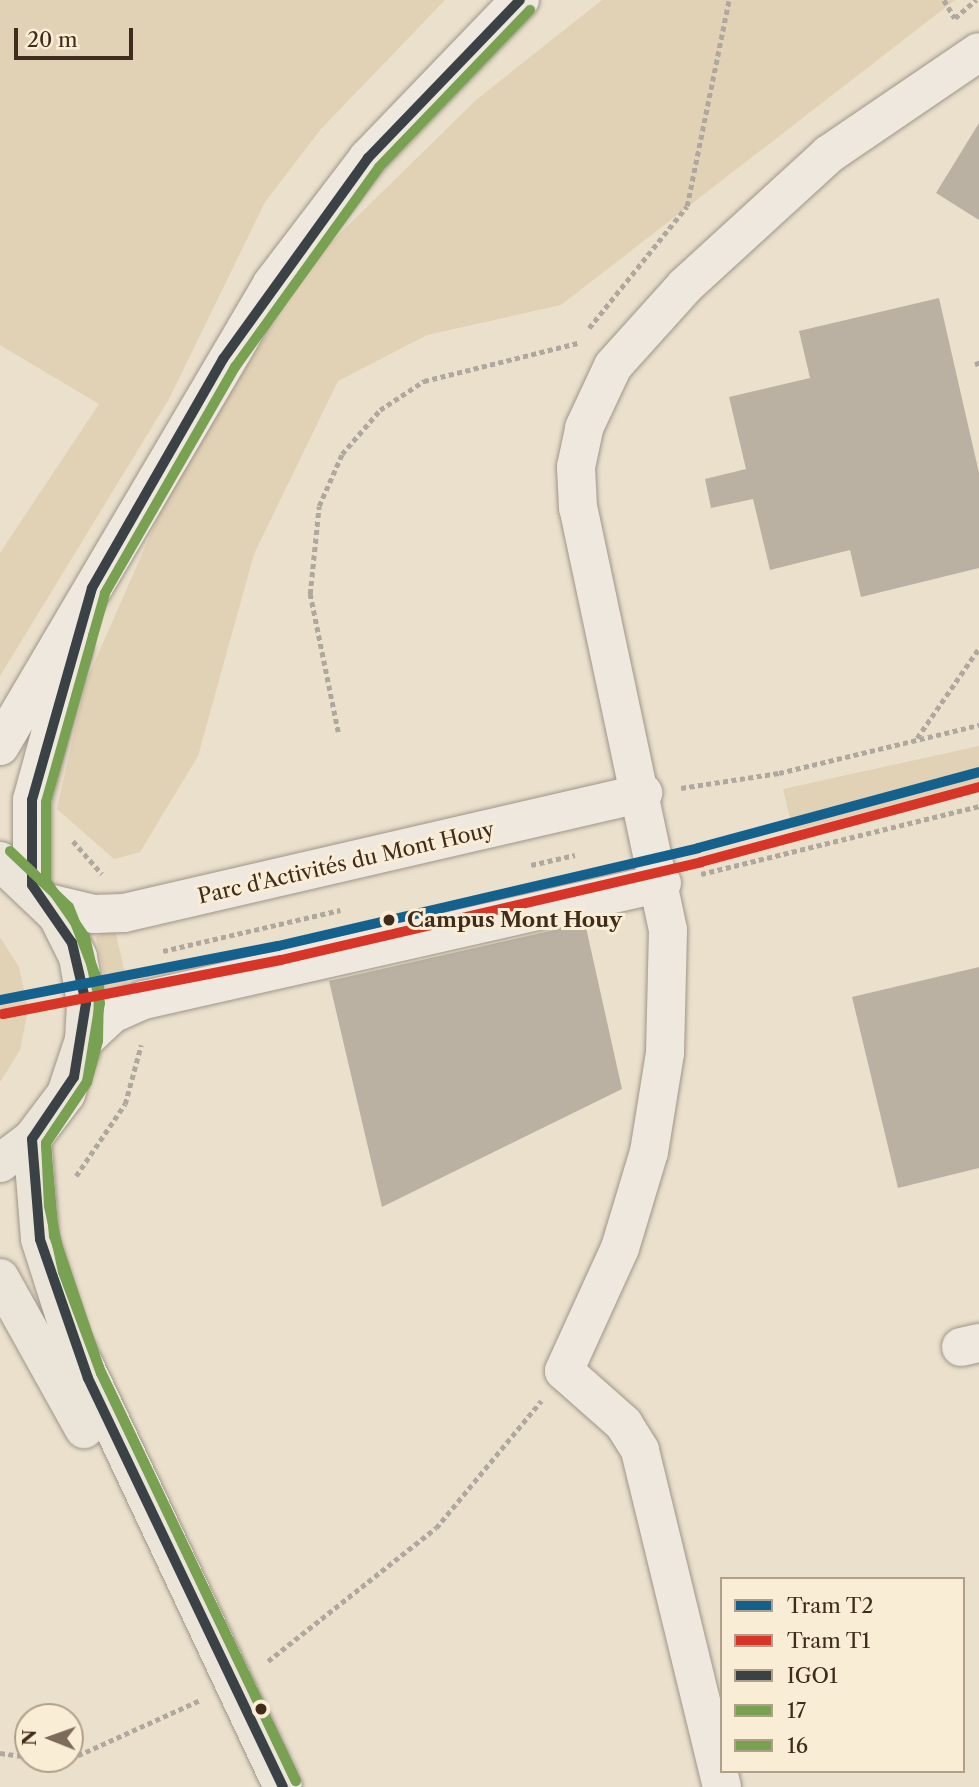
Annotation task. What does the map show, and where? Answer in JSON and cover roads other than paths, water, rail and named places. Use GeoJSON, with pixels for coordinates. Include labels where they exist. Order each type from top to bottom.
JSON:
{"type":"FeatureCollection","features":[{"type":"Feature","properties":{"kind":"main road"},"geometry":{"type":"LineString","coordinates":[[0,861],[40,894],[82,971],[84,1040],[66,1094],[32,1139],[0,1163]]}},
{"type":"Feature","properties":{"kind":"main road"},"geometry":{"type":"LineString","coordinates":[[32,1139],[40,1240],[72,1339],[222,1689],[254,1787]]}},
{"type":"Feature","properties":{"kind":"main road"},"geometry":{"type":"LineString","coordinates":[[0,1278],[75,1410],[222,1689],[283,1787]]}},
{"type":"Feature","properties":{"kind":"street"},"geometry":{"type":"LineString","coordinates":[[0,746],[210,381],[297,249],[368,158],[520,0]]}},
{"type":"Feature","properties":{"kind":"street"},"geometry":{"type":"LineString","coordinates":[[722,1787],[640,1450],[624,1424],[564,1371],[620,1248],[649,1152],[666,1024],[662,883],[575,494],[579,446],[599,391],[632,342],[766,209],[875,119],[979,52]]}},
{"type":"Feature","properties":{"kind":"street"},"geometry":{"type":"LineString","coordinates":[[40,894],[32,800],[92,588]]}},
{"type":"Feature","properties":{"kind":"street","name":"Parc d'Activités du Mont Houy"},"geometry":{"type":"LineString","coordinates":[[40,894],[94,914],[124,913],[643,793]]}},
{"type":"Feature","properties":{"kind":"street"},"geometry":{"type":"LineString","coordinates":[[84,1040],[112,1014],[144,1000],[662,883]]}},
{"type":"Feature","properties":{"kind":"tram line","name":"T2"},"geometry":{"type":"LineString","coordinates":[[0,1000],[278,946],[698,848],[979,772]]}},
{"type":"Feature","properties":{"kind":"tram line","name":"T1"},"geometry":{"type":"LineString","coordinates":[[3,1014],[281,960],[701,862],[979,787]]}},
{"type":"Feature","properties":{"kind":"place","name":"Campus Mont Houy"},"geometry":{"type":"Point","coordinates":[389,920]}}]}
